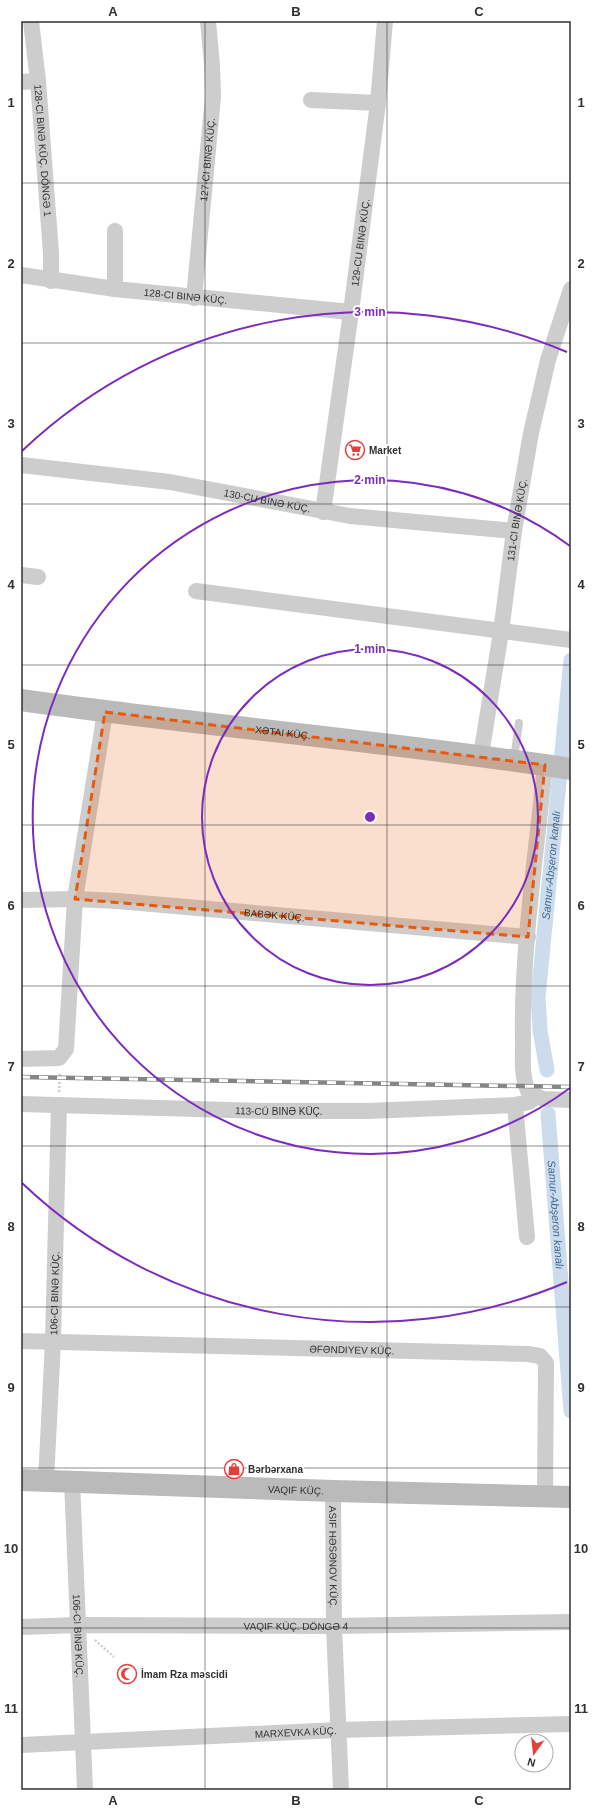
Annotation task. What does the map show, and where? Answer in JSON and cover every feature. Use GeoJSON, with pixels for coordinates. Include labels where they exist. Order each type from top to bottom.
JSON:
{"type":"FeatureCollection","features":[{"type":"Feature","properties":{"kind":"street","name":"128-CI BINƏ KÜÇ. DÖNGƏ 1"},"geometry":{"type":"LineString","coordinates":[[31,21],[38,81],[51,253],[51,281]]}},
{"type":"Feature","properties":{"kind":"street","name":"127-CI BINƏ KÜÇ."},"geometry":{"type":"LineString","coordinates":[[194,298],[213,97],[208,21]]}},
{"type":"Feature","properties":{"kind":"street","name":"129-CU BINƏ KÜÇ."},"geometry":{"type":"LineString","coordinates":[[323,512],[378,103],[385,21]]}},
{"type":"Feature","properties":{"kind":"street"},"geometry":{"type":"LineString","coordinates":[[21,82],[38,81]]}},
{"type":"Feature","properties":{"kind":"street"},"geometry":{"type":"LineString","coordinates":[[311,100],[378,103]]}},
{"type":"Feature","properties":{"kind":"street"},"geometry":{"type":"LineString","coordinates":[[115,231],[115,289]]}},
{"type":"Feature","properties":{"kind":"street","name":"128-CI BINƏ KÜÇ."},"geometry":{"type":"LineString","coordinates":[[21,276],[194,298],[351,312]]}},
{"type":"Feature","properties":{"kind":"street","name":"131-CI BINƏ KÜÇ."},"geometry":{"type":"LineString","coordinates":[[481,755],[514,531],[540,390],[571,289]]}},
{"type":"Feature","properties":{"kind":"street","name":"130-CU BINƏ KÜÇ."},"geometry":{"type":"LineString","coordinates":[[21,465],[170,482],[323,512],[514,531]]}},
{"type":"Feature","properties":{"kind":"street"},"geometry":{"type":"LineString","coordinates":[[21,575],[38,577]]}},
{"type":"Feature","properties":{"kind":"street"},"geometry":{"type":"LineString","coordinates":[[196,591],[566,640]]}},
{"type":"Feature","properties":{"kind":"street","name":"XƏTAI KÜÇ."},"geometry":{"type":"LineString","coordinates":[[21,700],[105,712],[481,755],[571,769]]}},
{"type":"Feature","properties":{"kind":"street"},"geometry":{"type":"LineString","coordinates":[[21,1059],[62,1054],[75,899],[105,712]]}},
{"type":"Feature","properties":{"kind":"street"},"geometry":{"type":"LineString","coordinates":[[545,765],[524,977],[523,1051],[526,1086],[530,1094],[535,1097],[571,1100]]}},
{"type":"Feature","properties":{"kind":"street","name":"BABƏK KÜÇ."},"geometry":{"type":"LineString","coordinates":[[21,900],[75,899],[263,913],[528,937]]}},
{"type":"Feature","properties":{"kind":"street","name":"113-CÜ BINƏ KÜÇ."},"geometry":{"type":"LineString","coordinates":[[21,1104],[267,1111],[367,1111],[515,1105],[529,1102],[535,1097]]}},
{"type":"Feature","properties":{"kind":"street"},"geometry":{"type":"LineString","coordinates":[[46,1481],[53,1342],[59,1105]]}},
{"type":"Feature","properties":{"kind":"street"},"geometry":{"type":"LineString","coordinates":[[515,1105],[527,1237]]}},
{"type":"Feature","properties":{"kind":"street","name":"ƏFƏNDIYEV KÜÇ."},"geometry":{"type":"LineString","coordinates":[[21,1342],[528,1354],[540,1356],[546,1363],[545,1496]]}},
{"type":"Feature","properties":{"kind":"street","name":"VAQIF KÜÇ."},"geometry":{"type":"LineString","coordinates":[[21,1480],[333,1491],[571,1497]]}},
{"type":"Feature","properties":{"kind":"street"},"geometry":{"type":"LineString","coordinates":[[72,1481],[85,1790]]}},
{"type":"Feature","properties":{"kind":"street","name":"ASIF HƏSƏNOV KÜÇ."},"geometry":{"type":"LineString","coordinates":[[333,1491],[334,1626],[341,1790]]}},
{"type":"Feature","properties":{"kind":"street","name":"VAQIF KÜÇ. DÖNGƏ 4"},"geometry":{"type":"LineString","coordinates":[[21,1627],[79,1625],[334,1626],[571,1622]]}},
{"type":"Feature","properties":{"kind":"street","name":"MARXEVKA KÜÇ."},"geometry":{"type":"LineString","coordinates":[[21,1745],[338,1730],[571,1724]]}},
{"type":"Feature","properties":{"kind":"lane"},"geometry":{"type":"LineString","coordinates":[[514,760],[519,723]]}},
{"type":"Feature","properties":{"kind":"path"},"geometry":{"type":"LineString","coordinates":[[59,1105],[62,1054]]}},
{"type":"Feature","properties":{"kind":"highlighted area"},"geometry":{"type":"Polygon","coordinates":[[[105,712],[545,765],[528,937],[75,899],[105,712]]]}},
{"type":"Feature","properties":{"kind":"waterway","name":"Samur-Abşeron kanalı"},"geometry":{"type":"LineString","coordinates":[[547,1070],[540,1030],[538,997],[571,660]]}},
{"type":"Feature","properties":{"kind":"waterway","name":"Samur-Abşeron kanalı"},"geometry":{"type":"LineString","coordinates":[[548,1114],[571,1411]]}},
{"type":"Feature","properties":{"kind":"railway"},"geometry":{"type":"LineString","coordinates":[[21,1077],[571,1087]]}},
{"type":"Feature","properties":{"kind":"place","name":"Market"},"geometry":{"type":"Point","coordinates":[355,450]}},
{"type":"Feature","properties":{"kind":"place","name":"Bərbərxana"},"geometry":{"type":"Point","coordinates":[234,1469]}},
{"type":"Feature","properties":{"kind":"place","name":"İmam Rza məscidi"},"geometry":{"type":"Point","coordinates":[127,1674]}}]}
